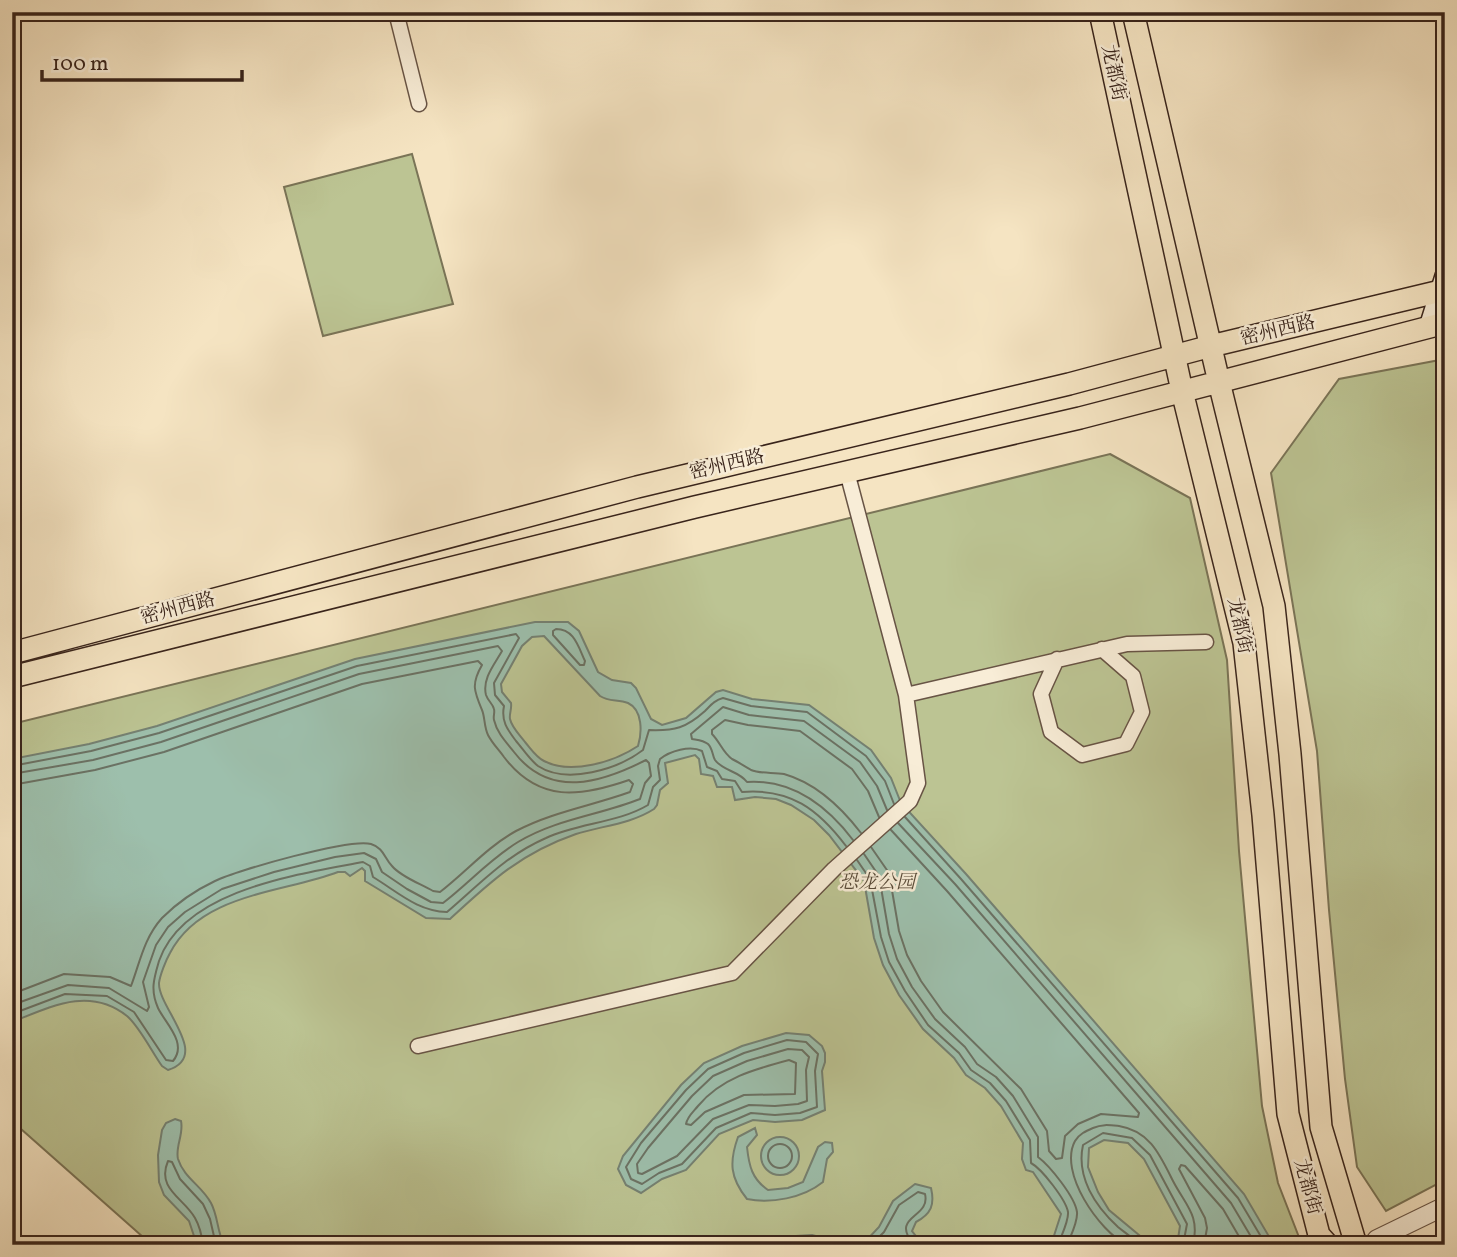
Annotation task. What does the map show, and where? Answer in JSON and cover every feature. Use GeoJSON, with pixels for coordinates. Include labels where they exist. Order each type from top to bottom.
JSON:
{"type":"FeatureCollection","features":[{"type":"Feature","properties":{"kind":"main road","name":"龙都街"},"geometry":{"type":"LineString","coordinates":[[1100,12],[1174,356],[1244,643],[1263,815],[1288,1114],[1320,1235],[1328,1245]]}},
{"type":"Feature","properties":{"kind":"main road","name":"龙都街"},"geometry":{"type":"LineString","coordinates":[[1133,12],[1274,606],[1291,767],[1321,1127],[1356,1245]]}},
{"type":"Feature","properties":{"kind":"main road","name":"密州西路"},"geometry":{"type":"LineString","coordinates":[[12,653],[636,486],[1069,384],[1443,285]]}},
{"type":"Feature","properties":{"kind":"main road"},"geometry":{"type":"LineString","coordinates":[[1437,325],[1443,285]]}},
{"type":"Feature","properties":{"kind":"main road","name":"密州西路"},"geometry":{"type":"LineString","coordinates":[[12,677],[695,507],[1080,418],[1437,325]]}},
{"type":"Feature","properties":{"kind":"street"},"geometry":{"type":"LineString","coordinates":[[396,12],[419,104]]}},
{"type":"Feature","properties":{"kind":"street"},"geometry":{"type":"LineString","coordinates":[[418,1046],[732,973],[834,869],[910,800],[918,782],[906,695],[847,472]]}},
{"type":"Feature","properties":{"kind":"street"},"geometry":{"type":"LineString","coordinates":[[906,695],[1127,644],[1206,642]]}},
{"type":"Feature","properties":{"kind":"street"},"geometry":{"type":"LineString","coordinates":[[1057,659],[1041,694],[1051,732],[1082,755],[1126,744],[1142,712],[1133,676],[1102,649]]}},
{"type":"Feature","properties":{"kind":"street"},"geometry":{"type":"LineString","coordinates":[[1372,1245],[1377,1239],[1445,1206]]}},
{"type":"Feature","properties":{"kind":"green space"},"geometry":{"type":"Polygon","coordinates":[[[412,154],[453,304],[323,336],[284,187],[412,154]]]}},
{"type":"Feature","properties":{"kind":"green space"},"geometry":{"type":"Polygon","coordinates":[[[1445,359],[1445,1180],[1386,1211],[1357,1167],[1345,1079],[1317,751],[1271,473],[1339,379],[1445,359]]]}},
{"type":"Feature","properties":{"kind":"green space","name":"恐龙公园"},"geometry":{"type":"Polygon","coordinates":[[[1110,454],[1190,498],[1227,660],[1239,851],[1262,1106],[1278,1183],[1302,1245],[152,1245],[12,1121],[12,724],[1110,454]]]}},
{"type":"Feature","properties":{"kind":"water"},"geometry":{"type":"Polygon","coordinates":[[[535,622],[568,622],[579,631],[598,672],[612,680],[631,683],[651,719],[662,725],[686,718],[716,692],[723,690],[752,699],[809,705],[871,750],[891,778],[901,803],[1244,1194],[1274,1245],[1172,1245],[1178,1239],[1180,1226],[1144,1159],[1128,1143],[1104,1140],[1089,1148],[1088,1167],[1098,1192],[1109,1210],[1151,1245],[1051,1245],[1061,1214],[1033,1172],[1026,1170],[1022,1159],[1023,1143],[1001,1106],[985,1088],[966,1075],[954,1058],[923,1029],[899,995],[883,965],[874,938],[864,881],[814,820],[776,799],[755,797],[735,800],[732,787],[717,787],[713,776],[701,774],[699,759],[695,755],[665,763],[668,783],[660,790],[654,809],[626,821],[576,834],[539,850],[493,880],[450,919],[426,918],[365,881],[365,871],[362,868],[350,876],[345,872],[338,872],[245,898],[202,918],[184,933],[170,953],[159,983],[184,1043],[185,1054],[180,1063],[168,1070],[162,1066],[132,1020],[113,1007],[98,1002],[69,1002],[12,1022],[12,759],[89,744],[157,726],[355,659],[535,622]],[[544,636],[532,637],[522,646],[501,684],[502,692],[511,703],[510,719],[516,731],[541,759],[567,767],[592,765],[617,757],[638,746],[641,729],[639,716],[633,706],[600,696],[544,636]]]}},
{"type":"Feature","properties":{"kind":"water"},"geometry":{"type":"Polygon","coordinates":[[[786,1033],[809,1035],[822,1046],[825,1053],[822,1071],[825,1110],[802,1120],[753,1120],[719,1134],[686,1170],[662,1179],[641,1193],[626,1185],[618,1169],[623,1156],[681,1085],[704,1063],[742,1046],[786,1033]]]}},
{"type":"Feature","properties":{"kind":"water"},"geometry":{"type":"Polygon","coordinates":[[[175,1119],[181,1121],[182,1126],[178,1159],[184,1172],[211,1203],[224,1245],[197,1245],[189,1221],[164,1195],[159,1182],[158,1155],[162,1130],[166,1123],[175,1119]]]}},
{"type":"Feature","properties":{"kind":"water"},"geometry":{"type":"Polygon","coordinates":[[[755,1128],[757,1135],[747,1147],[750,1166],[758,1181],[768,1190],[788,1188],[803,1182],[818,1147],[825,1142],[832,1143],[833,1152],[827,1159],[823,1182],[796,1196],[766,1201],[747,1199],[734,1177],[732,1162],[738,1137],[755,1128]]]}},
{"type":"Feature","properties":{"kind":"water"},"geometry":{"type":"Polygon","coordinates":[[[780,1137],[794,1142],[799,1156],[794,1170],[780,1175],[766,1170],[761,1156],[766,1142],[780,1137]]]}},
{"type":"Feature","properties":{"kind":"water"},"geometry":{"type":"Polygon","coordinates":[[[915,1184],[931,1188],[932,1194],[931,1208],[916,1222],[912,1231],[923,1245],[862,1245],[879,1227],[893,1201],[915,1184]]]}},
{"type":"Feature","properties":{"kind":"water"},"geometry":{"type":"Polygon","coordinates":[[[812,1235],[823,1238],[829,1245],[786,1245],[796,1236],[812,1235]]]}}]}
